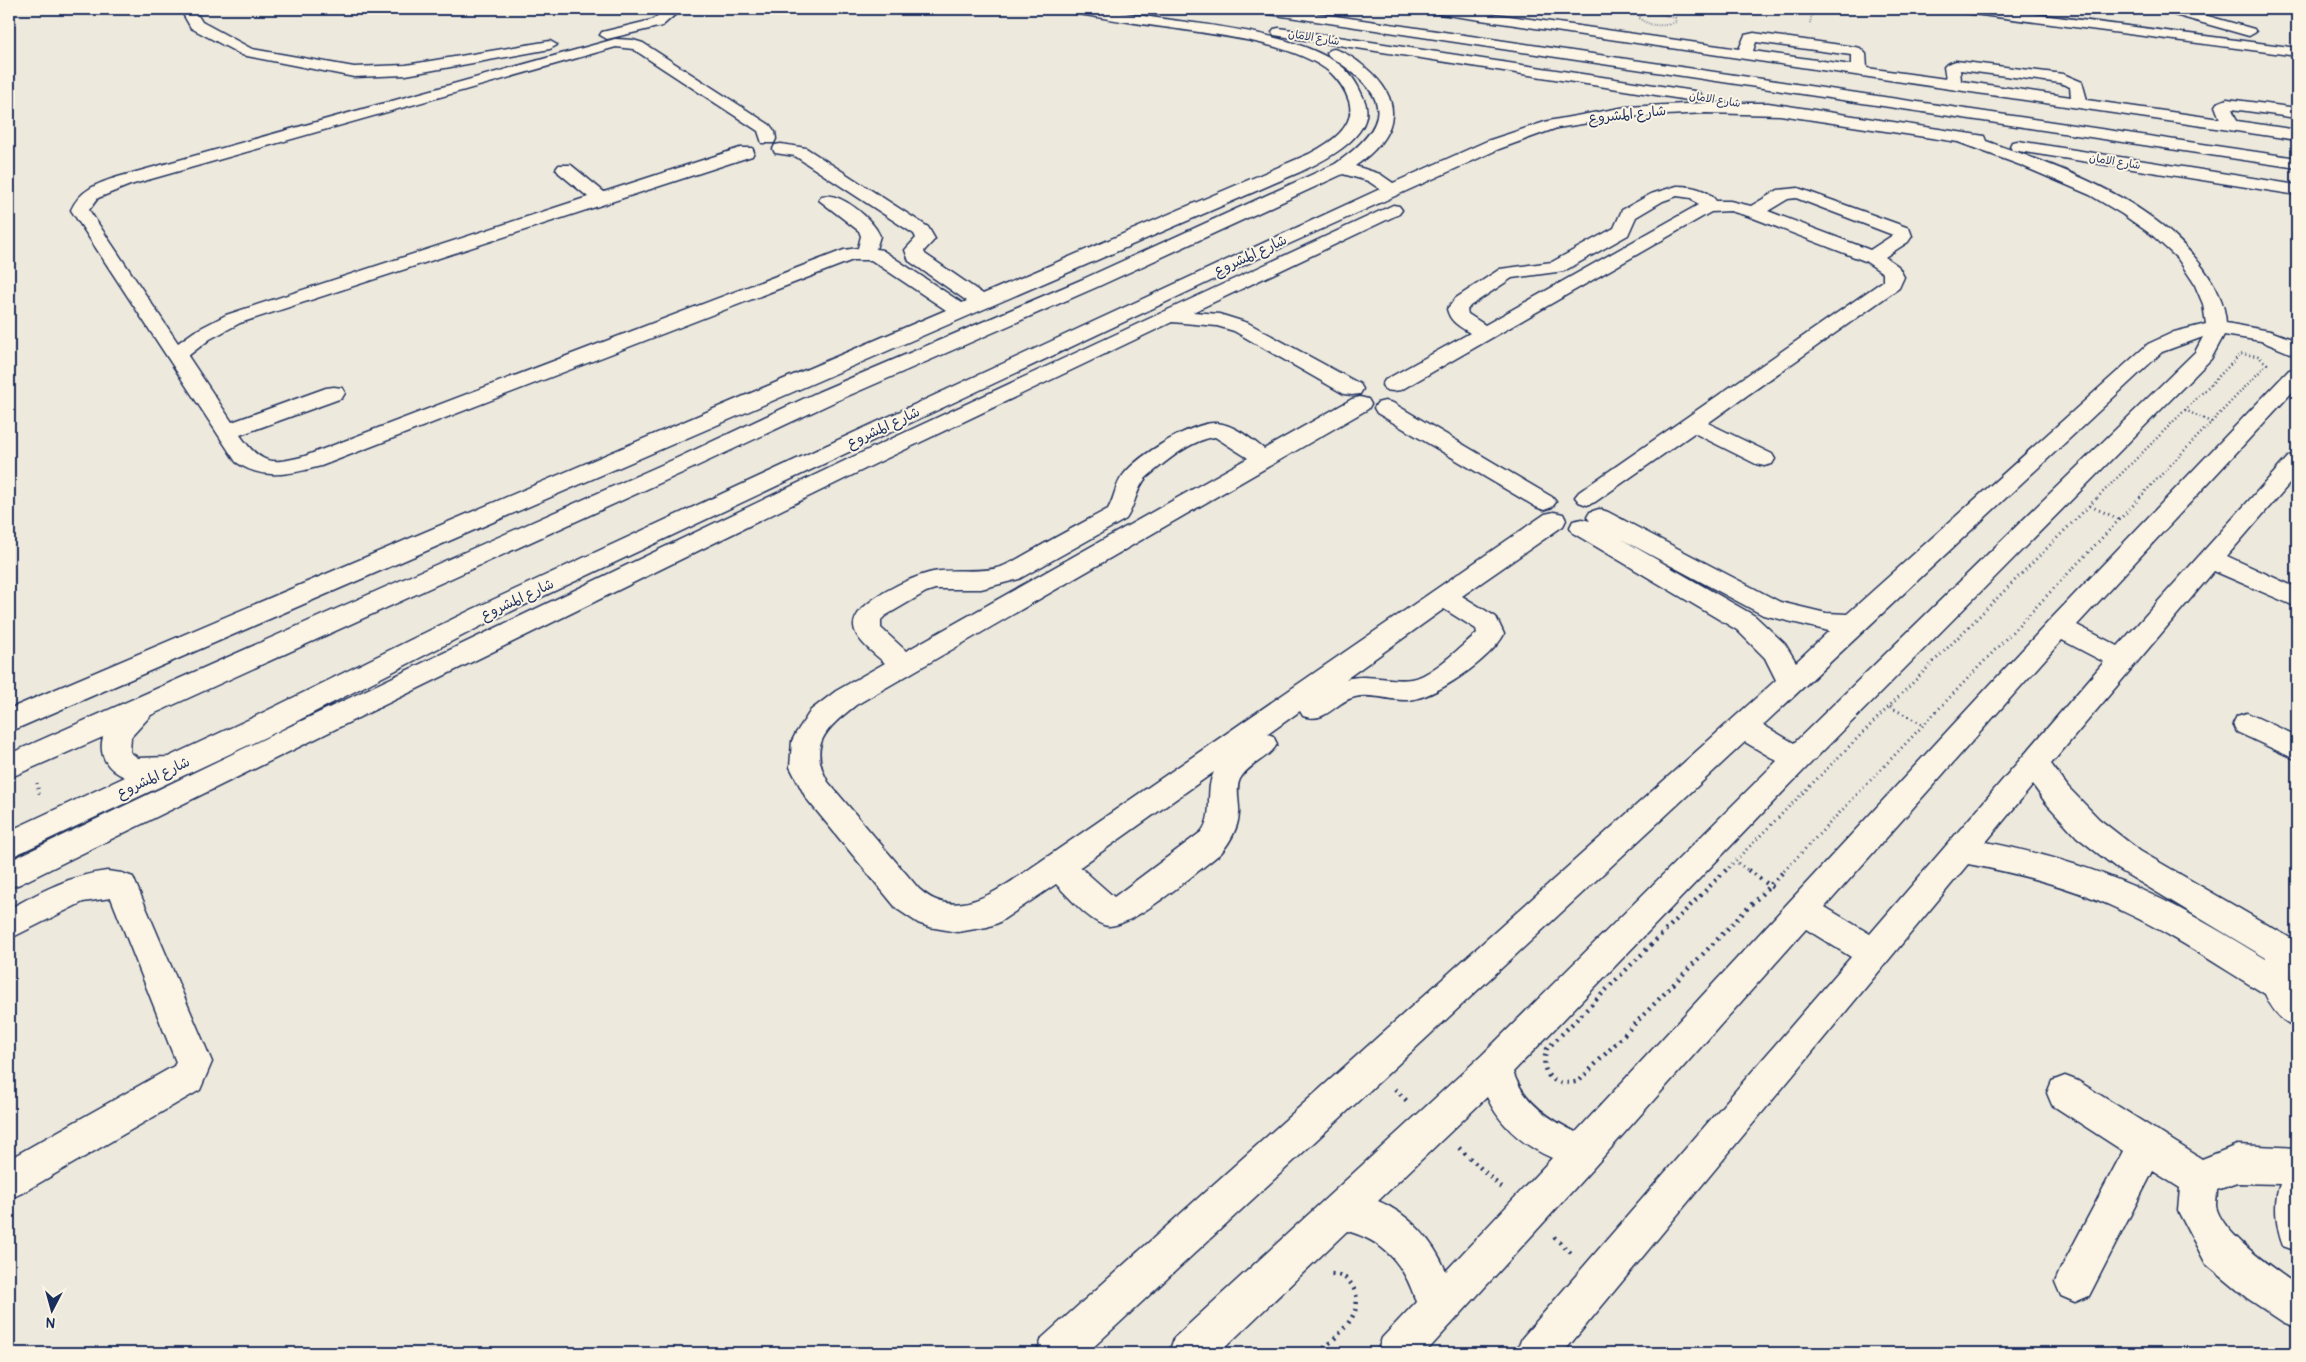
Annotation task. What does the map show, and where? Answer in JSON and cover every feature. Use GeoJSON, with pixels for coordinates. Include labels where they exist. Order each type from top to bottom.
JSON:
{"type":"FeatureCollection","features":[{"type":"Feature","properties":{"kind":"street"},"geometry":{"type":"LineString","coordinates":[[193,9],[190,14],[196,25],[247,52],[331,69],[379,72],[434,66],[630,31],[657,23],[671,12],[670,9]]}},
{"type":"Feature","properties":{"kind":"street"},"geometry":{"type":"LineString","coordinates":[[9,721],[805,380],[1326,153],[1348,135],[1358,116],[1357,97],[1346,79],[1326,63],[1298,49],[1264,39],[1073,9]]}},
{"type":"Feature","properties":{"kind":"street","name":"شارع الامان"},"geometry":{"type":"LineString","coordinates":[[1132,9],[2297,190]]}},
{"type":"Feature","properties":{"kind":"street","name":"شارع الامان"},"geometry":{"type":"LineString","coordinates":[[1262,9],[1639,58],[2297,163]]}},
{"type":"Feature","properties":{"kind":"street"},"geometry":{"type":"LineString","coordinates":[[1348,9],[1507,32],[1639,58],[2297,150]]}},
{"type":"Feature","properties":{"kind":"street"},"geometry":{"type":"LineString","coordinates":[[1433,9],[1493,13],[1531,23],[1746,50],[1953,79],[2229,120],[2297,135]]}},
{"type":"Feature","properties":{"kind":"street"},"geometry":{"type":"LineString","coordinates":[[1966,9],[1993,10],[2297,52]]}},
{"type":"Feature","properties":{"kind":"street"},"geometry":{"type":"LineString","coordinates":[[2168,9],[2192,11],[2297,46]]}},
{"type":"Feature","properties":{"kind":"street"},"geometry":{"type":"LineString","coordinates":[[2109,12],[2115,28]]}},
{"type":"Feature","properties":{"kind":"street"},"geometry":{"type":"LineString","coordinates":[[1507,32],[1557,14]]}},
{"type":"Feature","properties":{"kind":"street"},"geometry":{"type":"LineString","coordinates":[[9,767],[686,463],[826,397],[1090,283],[1341,168],[1369,148],[1378,138],[1384,127],[1384,102],[1379,90],[1360,69],[1335,54],[1321,47],[1268,30]]}},
{"type":"Feature","properties":{"kind":"street"},"geometry":{"type":"LineString","coordinates":[[764,150],[767,132],[764,128],[638,46],[624,43],[606,46],[124,181],[91,195],[82,203],[80,210],[244,457],[253,465],[269,469],[298,465],[851,254],[875,254],[962,312]]}},
{"type":"Feature","properties":{"kind":"street"},"geometry":{"type":"LineString","coordinates":[[2229,120],[2223,106],[2234,104],[2297,113]]}},
{"type":"Feature","properties":{"kind":"street"},"geometry":{"type":"LineString","coordinates":[[9,875],[869,458],[1171,317],[1241,298],[1316,247],[1527,149],[1564,138],[1706,108]]}},
{"type":"Feature","properties":{"kind":"street","name":"شارع المشروع"},"geometry":{"type":"LineString","coordinates":[[9,845],[264,725],[482,615],[1294,235],[1493,144],[1554,124],[1626,112],[1706,108],[1786,110]]}},
{"type":"Feature","properties":{"kind":"street"},"geometry":{"type":"LineString","coordinates":[[2229,120],[2297,123]]}},
{"type":"Feature","properties":{"kind":"street"},"geometry":{"type":"LineString","coordinates":[[1189,1353],[1725,853],[1797,759],[1876,700],[2172,405],[2204,355],[2216,328],[2212,297],[2195,267],[2166,237],[2128,210],[2083,185],[1960,137]]}},
{"type":"Feature","properties":{"kind":"street"},"geometry":{"type":"LineString","coordinates":[[176,356],[196,338],[233,319],[601,199],[764,150],[800,152],[922,232],[926,239],[914,250],[916,257],[982,303]]}},
{"type":"Feature","properties":{"kind":"street"},"geometry":{"type":"LineString","coordinates":[[1341,168],[1374,178],[1386,185],[1390,191]]}},
{"type":"Feature","properties":{"kind":"street"},"geometry":{"type":"LineString","coordinates":[[565,170],[601,199]]}},
{"type":"Feature","properties":{"kind":"street"},"geometry":{"type":"LineString","coordinates":[[1484,333],[1459,317],[1458,309],[1463,302],[1507,274],[1557,267],[1622,231],[1628,214],[1668,191],[1681,190],[1704,198],[1707,201],[1707,207]]}},
{"type":"Feature","properties":{"kind":"street"},"geometry":{"type":"LineString","coordinates":[[1754,212],[1784,194],[1798,193],[1902,232],[1903,236],[1901,238],[1872,257]]}},
{"type":"Feature","properties":{"kind":"street"},"geometry":{"type":"LineString","coordinates":[[828,200],[861,221],[870,230],[871,241],[864,253]]}},
{"type":"Feature","properties":{"kind":"street"},"geometry":{"type":"LineString","coordinates":[[1241,298],[1254,320],[1374,391],[1551,505],[1563,524],[1590,513],[1692,423],[1892,284],[1894,277],[1891,270],[1872,257],[1754,212],[1730,206],[1707,207],[1484,333],[1374,391],[1264,459],[846,698],[821,717],[806,741],[805,767],[817,790],[908,899],[930,913],[958,918],[987,912],[1058,866],[1444,597],[1551,505],[1577,493],[1590,513],[1746,623],[1776,652],[1792,683]]}},
{"type":"Feature","properties":{"kind":"street"},"geometry":{"type":"LineString","coordinates":[[1294,235],[1316,247]]}},
{"type":"Feature","properties":{"kind":"street"},"geometry":{"type":"LineString","coordinates":[[1062,269],[1090,283]]}},
{"type":"Feature","properties":{"kind":"street"},"geometry":{"type":"LineString","coordinates":[[1171,317],[1219,320],[1241,326],[1374,391]]}},
{"type":"Feature","properties":{"kind":"street"},"geometry":{"type":"LineString","coordinates":[[157,326],[180,327],[233,319]]}},
{"type":"Feature","properties":{"kind":"street"},"geometry":{"type":"LineString","coordinates":[[1057,1353],[1742,726],[1792,683],[1853,624],[2155,348],[2193,333],[2216,328],[2242,329],[2269,336],[2297,350]]}},
{"type":"Feature","properties":{"kind":"street"},"geometry":{"type":"LineString","coordinates":[[1397,1353],[1582,1153],[2060,627],[2297,375]]}},
{"type":"Feature","properties":{"kind":"street"},"geometry":{"type":"LineString","coordinates":[[805,380],[826,397]]}},
{"type":"Feature","properties":{"kind":"street"},"geometry":{"type":"LineString","coordinates":[[227,432],[334,393]]}},
{"type":"Feature","properties":{"kind":"street"},"geometry":{"type":"LineString","coordinates":[[1692,423],[1764,459]]}},
{"type":"Feature","properties":{"kind":"street"},"geometry":{"type":"LineString","coordinates":[[904,665],[869,632],[867,625],[869,616],[876,610],[917,586],[933,581],[950,579],[981,580],[1010,573],[1117,514],[1123,506],[1130,481],[1145,465],[1203,432],[1218,430],[1264,459]]}},
{"type":"Feature","properties":{"kind":"street"},"geometry":{"type":"LineString","coordinates":[[1537,1353],[2122,659],[2297,461]]}},
{"type":"Feature","properties":{"kind":"street"},"geometry":{"type":"LineString","coordinates":[[1590,513],[1772,609],[1826,622],[1853,624]]}},
{"type":"Feature","properties":{"kind":"street"},"geometry":{"type":"LineString","coordinates":[[2211,559],[2297,598]]}},
{"type":"Feature","properties":{"kind":"street"},"geometry":{"type":"LineString","coordinates":[[1058,866],[1104,910],[1109,912],[1122,909],[1210,844],[1219,833],[1224,819],[1222,789],[1227,774],[1238,762],[1336,692],[1352,687],[1370,686],[1405,690],[1420,688],[1489,638],[1492,634],[1487,624],[1444,597]]}},
{"type":"Feature","properties":{"kind":"street"},"geometry":{"type":"LineString","coordinates":[[2060,627],[2122,659]]}},
{"type":"Feature","properties":{"kind":"street"},"geometry":{"type":"LineString","coordinates":[[146,706],[133,716],[116,738],[114,749],[116,758],[133,769],[147,770],[178,765]]}},
{"type":"Feature","properties":{"kind":"street"},"geometry":{"type":"LineString","coordinates":[[2247,724],[2297,749]]}},
{"type":"Feature","properties":{"kind":"street"},"geometry":{"type":"LineString","coordinates":[[1742,726],[1797,759]]}},
{"type":"Feature","properties":{"kind":"street"},"geometry":{"type":"LineString","coordinates":[[2034,763],[2057,795],[2088,828],[2129,860],[2289,966]]}},
{"type":"Feature","properties":{"kind":"street"},"geometry":{"type":"LineString","coordinates":[[1962,850],[2009,858],[2057,871],[2107,889],[2157,912],[2289,966]]}},
{"type":"Feature","properties":{"kind":"street"},"geometry":{"type":"LineString","coordinates":[[9,925],[77,890],[110,884],[122,886],[194,1062],[187,1078],[9,1180]]}},
{"type":"Feature","properties":{"kind":"street"},"geometry":{"type":"LineString","coordinates":[[1802,909],[1874,954]]}},
{"type":"Feature","properties":{"kind":"street"},"geometry":{"type":"LineString","coordinates":[[2289,966],[2284,997],[2297,1012]]}},
{"type":"Feature","properties":{"kind":"street"},"geometry":{"type":"LineString","coordinates":[[1494,1067],[1504,1096],[1524,1121],[1551,1141],[1582,1153]]}},
{"type":"Feature","properties":{"kind":"street"},"geometry":{"type":"LineString","coordinates":[[2065,1093],[2199,1179]]}},
{"type":"Feature","properties":{"kind":"street"},"geometry":{"type":"LineString","coordinates":[[2075,1282],[2146,1145]]}},
{"type":"Feature","properties":{"kind":"street"},"geometry":{"type":"LineString","coordinates":[[2199,1179],[2237,1164],[2297,1166]]}},
{"type":"Feature","properties":{"kind":"street"},"geometry":{"type":"LineString","coordinates":[[2199,1179],[2197,1211],[2220,1250],[2261,1284],[2297,1308]]}},
{"type":"Feature","properties":{"kind":"street"},"geometry":{"type":"LineString","coordinates":[[2297,1189],[2297,1232]]}},
{"type":"Feature","properties":{"kind":"street"},"geometry":{"type":"LineString","coordinates":[[1342,1210],[1376,1219],[1405,1242],[1427,1272],[1438,1308]]}},
{"type":"Feature","properties":{"kind":"path"},"geometry":{"type":"LineString","coordinates":[[1666,14],[1682,9]]}},
{"type":"Feature","properties":{"kind":"path"},"geometry":{"type":"LineString","coordinates":[[2241,354],[2252,354],[2263,359],[2267,364],[2212,422],[1770,886],[1579,1081],[1570,1085],[1560,1084],[1550,1078],[1544,1071],[1542,1063],[1547,1049],[1725,853],[1876,700],[2172,405],[2241,354]]}},
{"type":"Feature","properties":{"kind":"path"},"geometry":{"type":"LineString","coordinates":[[2172,405],[2242,435]]}},
{"type":"Feature","properties":{"kind":"path"},"geometry":{"type":"LineString","coordinates":[[2077,500],[2148,532]]}},
{"type":"Feature","properties":{"kind":"path"},"geometry":{"type":"LineString","coordinates":[[1876,700],[1955,742]]}},
{"type":"Feature","properties":{"kind":"path"},"geometry":{"type":"LineString","coordinates":[[30,757],[48,827]]}},
{"type":"Feature","properties":{"kind":"path"},"geometry":{"type":"LineString","coordinates":[[1725,853],[1802,909]]}},
{"type":"Feature","properties":{"kind":"path"},"geometry":{"type":"LineString","coordinates":[[1371,1066],[1599,1279]]}},
{"type":"Feature","properties":{"kind":"path"},"geometry":{"type":"LineString","coordinates":[[1319,1353],[1357,1310],[1358,1300],[1356,1289],[1349,1280],[1338,1274],[1321,1276]]}}]}
